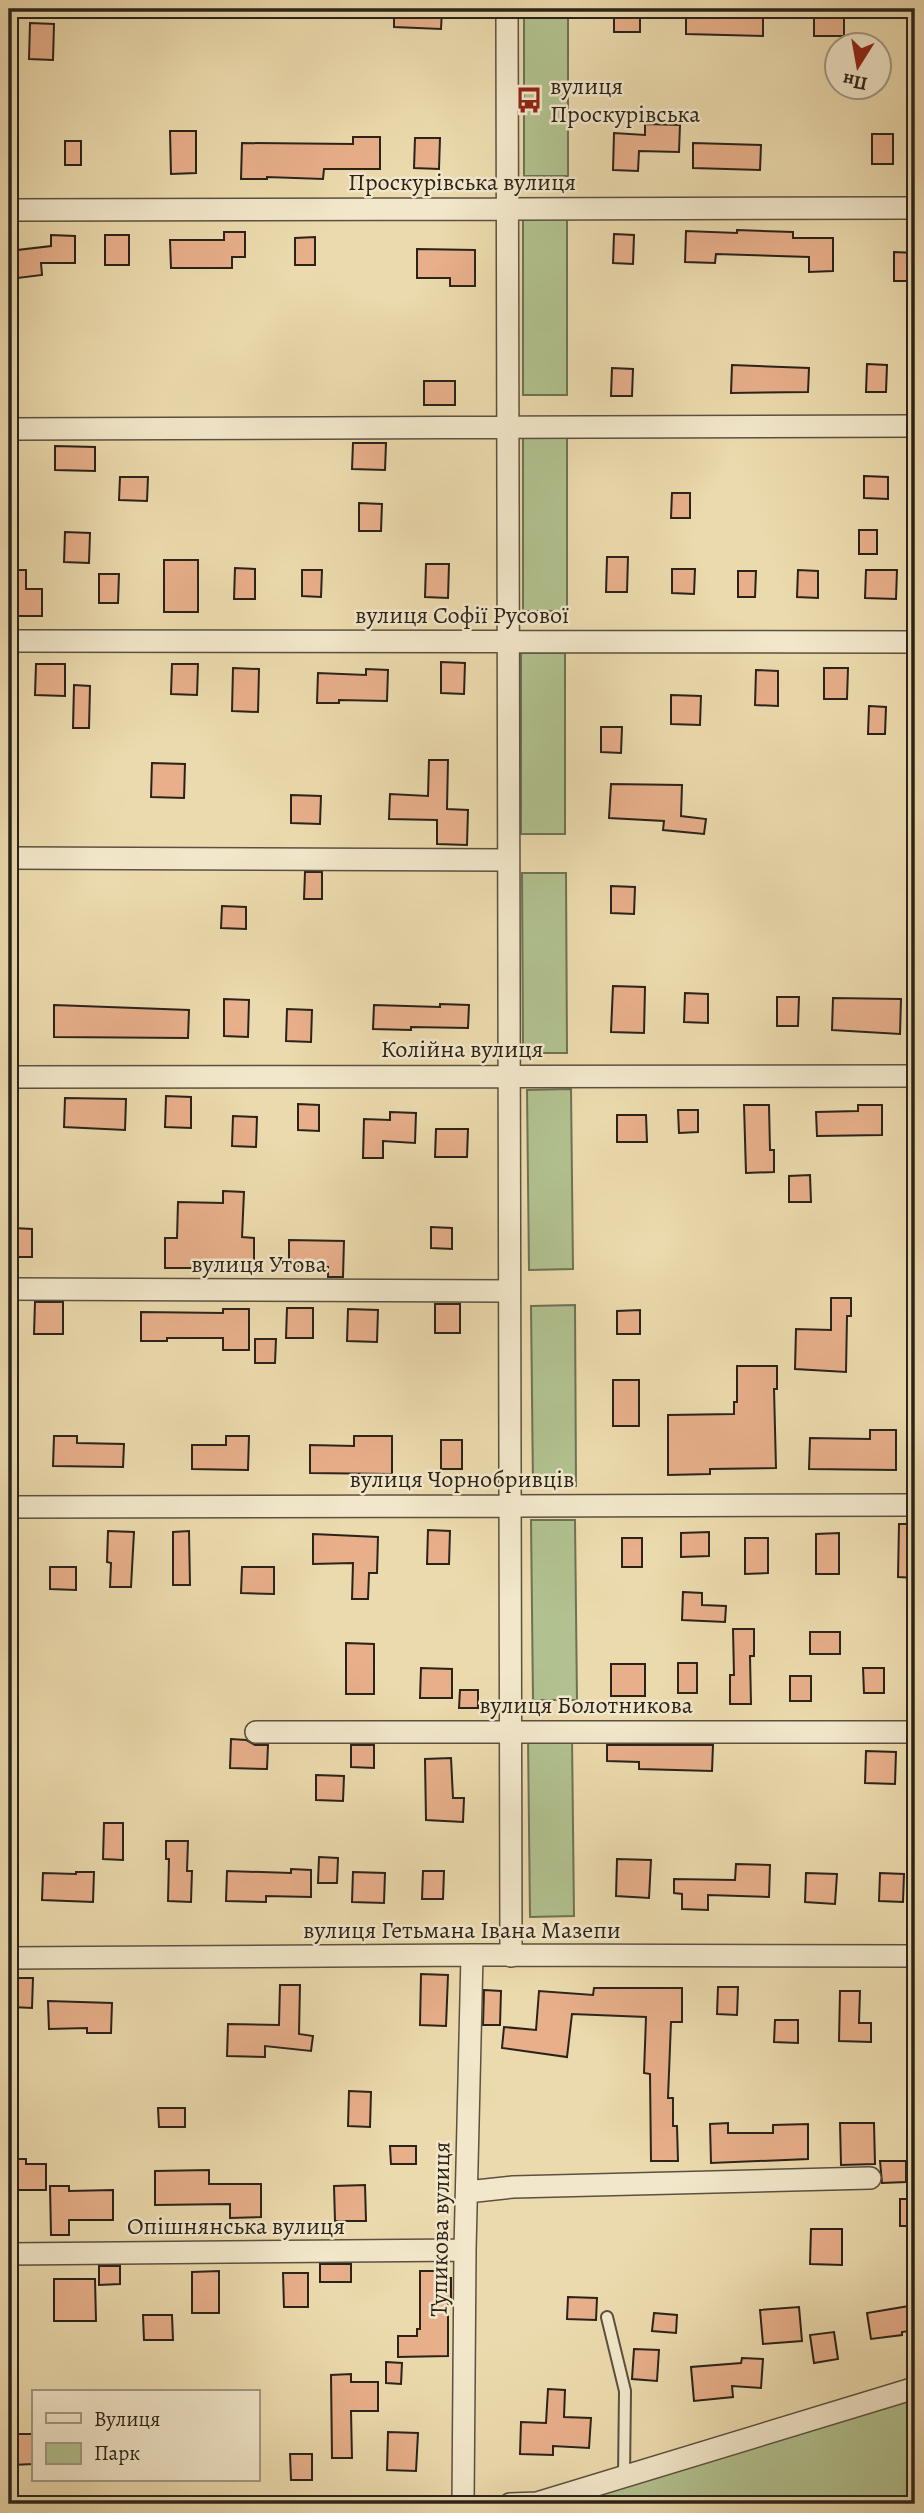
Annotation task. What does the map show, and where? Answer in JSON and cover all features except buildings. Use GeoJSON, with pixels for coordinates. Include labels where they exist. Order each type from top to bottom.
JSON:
{"type":"FeatureCollection","features":[{"type":"Feature","properties":{"kind":"street"},"geometry":{"type":"LineString","coordinates":[[507,9],[511,1955]]}},
{"type":"Feature","properties":{"kind":"street","name":"Проскурівська вулиця"},"geometry":{"type":"LineString","coordinates":[[9,209],[915,208]]}},
{"type":"Feature","properties":{"kind":"street"},"geometry":{"type":"LineString","coordinates":[[9,429],[915,426]]}},
{"type":"Feature","properties":{"kind":"street","name":"вулиця Софії Русової"},"geometry":{"type":"LineString","coordinates":[[9,641],[915,642]]}},
{"type":"Feature","properties":{"kind":"street"},"geometry":{"type":"LineString","coordinates":[[9,858],[509,860]]}},
{"type":"Feature","properties":{"kind":"street","name":"Колійна вулиця"},"geometry":{"type":"LineString","coordinates":[[9,1077],[915,1076]]}},
{"type":"Feature","properties":{"kind":"street","name":"вулиця Утова"},"geometry":{"type":"LineString","coordinates":[[9,1289],[509,1291]]}},
{"type":"Feature","properties":{"kind":"street","name":"вулиця Чорнобривців"},"geometry":{"type":"LineString","coordinates":[[9,1507],[915,1505]]}},
{"type":"Feature","properties":{"kind":"street","name":"вулиця Болотникова"},"geometry":{"type":"LineString","coordinates":[[256,1732],[915,1732]]}},
{"type":"Feature","properties":{"kind":"street","name":"Тупикова вулиця"},"geometry":{"type":"LineString","coordinates":[[464,2504],[464,2250],[472,1955]]}},
{"type":"Feature","properties":{"kind":"street","name":"вулиця Гетьмана Івана Мазепи"},"geometry":{"type":"LineString","coordinates":[[9,1958],[915,1956]]}},
{"type":"Feature","properties":{"kind":"street"},"geometry":{"type":"LineString","coordinates":[[467,2192],[548,2186],[870,2178]]}},
{"type":"Feature","properties":{"kind":"street","name":"Опішнянська вулиця"},"geometry":{"type":"LineString","coordinates":[[9,2254],[464,2250]]}},
{"type":"Feature","properties":{"kind":"street"},"geometry":{"type":"LineString","coordinates":[[510,2504],[537,2504],[914,2395]]}},
{"type":"Feature","properties":{"kind":"lane"},"geometry":{"type":"LineString","coordinates":[[607,2317],[625,2390],[624,2477]]}},
{"type":"Feature","properties":{"kind":"green space"},"geometry":{"type":"Polygon","coordinates":[[[524,9],[568,9],[568,176],[524,176],[524,9]]]}},
{"type":"Feature","properties":{"kind":"green space"},"geometry":{"type":"Polygon","coordinates":[[[523,214],[567,214],[567,395],[523,395],[523,214]]]}},
{"type":"Feature","properties":{"kind":"green space"},"geometry":{"type":"Polygon","coordinates":[[[523,431],[567,431],[567,611],[523,611],[523,431]]]}},
{"type":"Feature","properties":{"kind":"green space"},"geometry":{"type":"Polygon","coordinates":[[[521,653],[565,653],[565,834],[521,834],[521,653]]]}},
{"type":"Feature","properties":{"kind":"green space"},"geometry":{"type":"Polygon","coordinates":[[[522,873],[566,873],[567,1053],[523,1053],[522,873]]]}},
{"type":"Feature","properties":{"kind":"green space"},"geometry":{"type":"Polygon","coordinates":[[[571,1089],[573,1269],[529,1270],[527,1090],[571,1089]]]}},
{"type":"Feature","properties":{"kind":"green space"},"geometry":{"type":"Polygon","coordinates":[[[575,1305],[576,1486],[533,1486],[531,1306],[575,1305]]]}},
{"type":"Feature","properties":{"kind":"green space"},"geometry":{"type":"Polygon","coordinates":[[[531,1520],[575,1520],[577,1700],[533,1700],[531,1520]]]}},
{"type":"Feature","properties":{"kind":"green space"},"geometry":{"type":"Polygon","coordinates":[[[572,1736],[574,1916],[530,1917],[528,1737],[572,1736]]]}},
{"type":"Feature","properties":{"kind":"green space"},"geometry":{"type":"Polygon","coordinates":[[[915,2388],[915,2504],[510,2504],[915,2388]]]}},
{"type":"Feature","properties":{"kind":"place","name":"вулиця Проскурівська"},"geometry":{"type":"Point","coordinates":[529,100]}}]}
